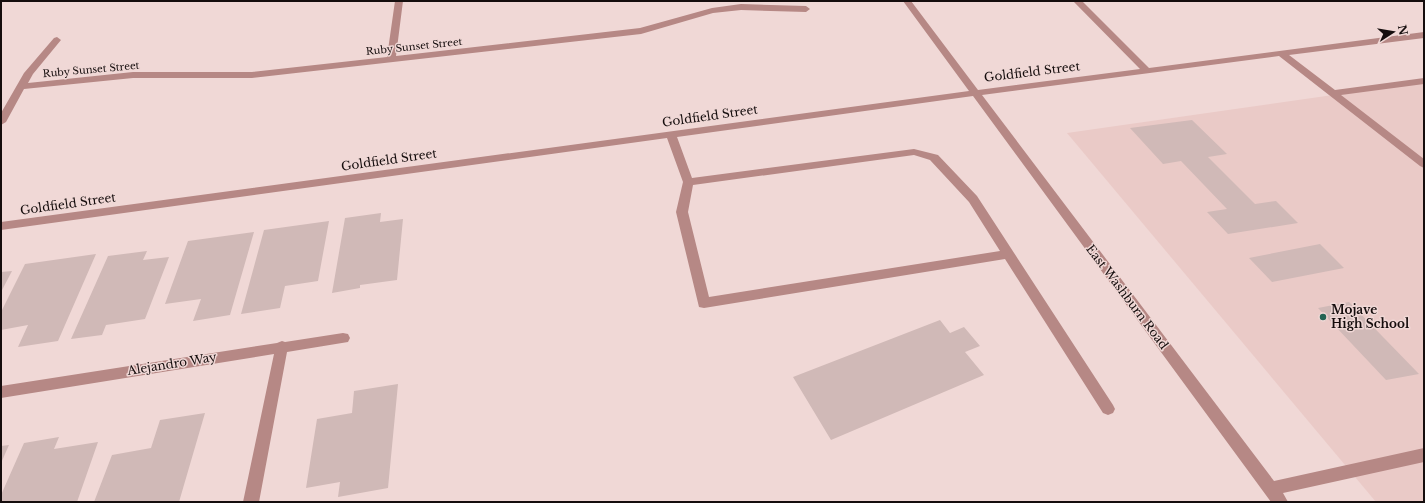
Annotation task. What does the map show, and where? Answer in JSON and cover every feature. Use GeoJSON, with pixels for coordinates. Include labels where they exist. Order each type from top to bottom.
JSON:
{"type":"FeatureCollection","features":[{"type":"Feature","properties":{"kind":"street"},"geometry":{"type":"LineString","coordinates":[[391,59],[399,1]]}},
{"type":"Feature","properties":{"kind":"street","name":"East Washburn Road"},"geometry":{"type":"LineString","coordinates":[[907,1],[1280,502]]}},
{"type":"Feature","properties":{"kind":"street"},"geometry":{"type":"LineString","coordinates":[[1078,1],[1147,71]]}},
{"type":"Feature","properties":{"kind":"street","name":"Ruby Sunset Street"},"geometry":{"type":"LineString","coordinates":[[21,87],[134,75],[252,75],[641,31],[712,11],[741,7],[806,9]]}},
{"type":"Feature","properties":{"kind":"street","name":"Goldfield Street"},"geometry":{"type":"LineString","coordinates":[[1,226],[974,92],[1424,35]]}},
{"type":"Feature","properties":{"kind":"street"},"geometry":{"type":"LineString","coordinates":[[1,122],[29,73],[57,40]]}},
{"type":"Feature","properties":{"kind":"street"},"geometry":{"type":"LineString","coordinates":[[1282,54],[1424,164]]}},
{"type":"Feature","properties":{"kind":"street"},"geometry":{"type":"LineString","coordinates":[[1334,93],[1424,81]]}},
{"type":"Feature","properties":{"kind":"street"},"geometry":{"type":"LineString","coordinates":[[671,134],[688,182],[682,212],[704,303],[1009,254]]}},
{"type":"Feature","properties":{"kind":"street"},"geometry":{"type":"LineString","coordinates":[[688,182],[914,152],[934,157],[973,199],[1108,409]]}},
{"type":"Feature","properties":{"kind":"street","name":"Alejandro Way"},"geometry":{"type":"LineString","coordinates":[[1,392],[282,346],[343,338]]}},
{"type":"Feature","properties":{"kind":"street"},"geometry":{"type":"LineString","coordinates":[[251,502],[282,346]]}},
{"type":"Feature","properties":{"kind":"street"},"geometry":{"type":"LineString","coordinates":[[1270,489],[1424,455]]}},
{"type":"Feature","properties":{"kind":"shaded area","name":"Mojave High School"},"geometry":{"type":"Polygon","coordinates":[[[1424,82],[1424,502],[1376,502],[1067,133],[1424,82]]]}},
{"type":"Feature","properties":{"kind":"building"},"geometry":{"type":"Polygon","coordinates":[[[1192,120],[1227,154],[1208,157],[1255,204],[1276,201],[1298,223],[1228,234],[1207,212],[1227,209],[1181,161],[1163,164],[1130,128],[1192,120]]]}},
{"type":"Feature","properties":{"kind":"building"},"geometry":{"type":"Polygon","coordinates":[[[381,213],[380,222],[403,219],[397,280],[360,285],[360,288],[332,293],[345,218],[381,213]]]}},
{"type":"Feature","properties":{"kind":"building"},"geometry":{"type":"Polygon","coordinates":[[[329,221],[318,281],[285,286],[280,308],[241,314],[264,230],[329,221]]]}},
{"type":"Feature","properties":{"kind":"building"},"geometry":{"type":"Polygon","coordinates":[[[254,232],[230,315],[193,321],[201,299],[165,304],[188,241],[254,232]]]}},
{"type":"Feature","properties":{"kind":"building"},"geometry":{"type":"Polygon","coordinates":[[[1320,244],[1344,268],[1272,282],[1249,258],[1320,244]]]}},
{"type":"Feature","properties":{"kind":"building"},"geometry":{"type":"Polygon","coordinates":[[[147,251],[143,260],[169,257],[145,319],[106,325],[102,335],[71,339],[108,256],[147,251]]]}},
{"type":"Feature","properties":{"kind":"building"},"geometry":{"type":"Polygon","coordinates":[[[96,254],[58,341],[18,347],[28,325],[1,330],[1,312],[25,264],[96,254]]]}},
{"type":"Feature","properties":{"kind":"building"},"geometry":{"type":"Polygon","coordinates":[[[12,271],[1,292],[1,272],[12,271]]]}},
{"type":"Feature","properties":{"kind":"building"},"geometry":{"type":"Polygon","coordinates":[[[1349,302],[1419,374],[1386,380],[1318,308],[1349,302]]]}},
{"type":"Feature","properties":{"kind":"building"},"geometry":{"type":"Polygon","coordinates":[[[940,320],[950,333],[964,327],[980,346],[965,352],[984,375],[831,440],[793,377],[940,320]]]}},
{"type":"Feature","properties":{"kind":"building"},"geometry":{"type":"Polygon","coordinates":[[[398,384],[388,488],[338,497],[340,482],[306,488],[317,419],[352,413],[354,391],[398,384]]]}},
{"type":"Feature","properties":{"kind":"building"},"geometry":{"type":"Polygon","coordinates":[[[205,413],[179,502],[94,502],[112,455],[151,448],[160,420],[205,413]]]}},
{"type":"Feature","properties":{"kind":"building"},"geometry":{"type":"Polygon","coordinates":[[[59,437],[54,449],[98,442],[77,502],[1,502],[1,495],[24,443],[59,437]]]}},
{"type":"Feature","properties":{"kind":"building"},"geometry":{"type":"Polygon","coordinates":[[[9,445],[1,463],[1,446],[9,445]]]}},
{"type":"Feature","properties":{"kind":"place","name":"Mojave High School"},"geometry":{"type":"Point","coordinates":[1323,317]}}]}
